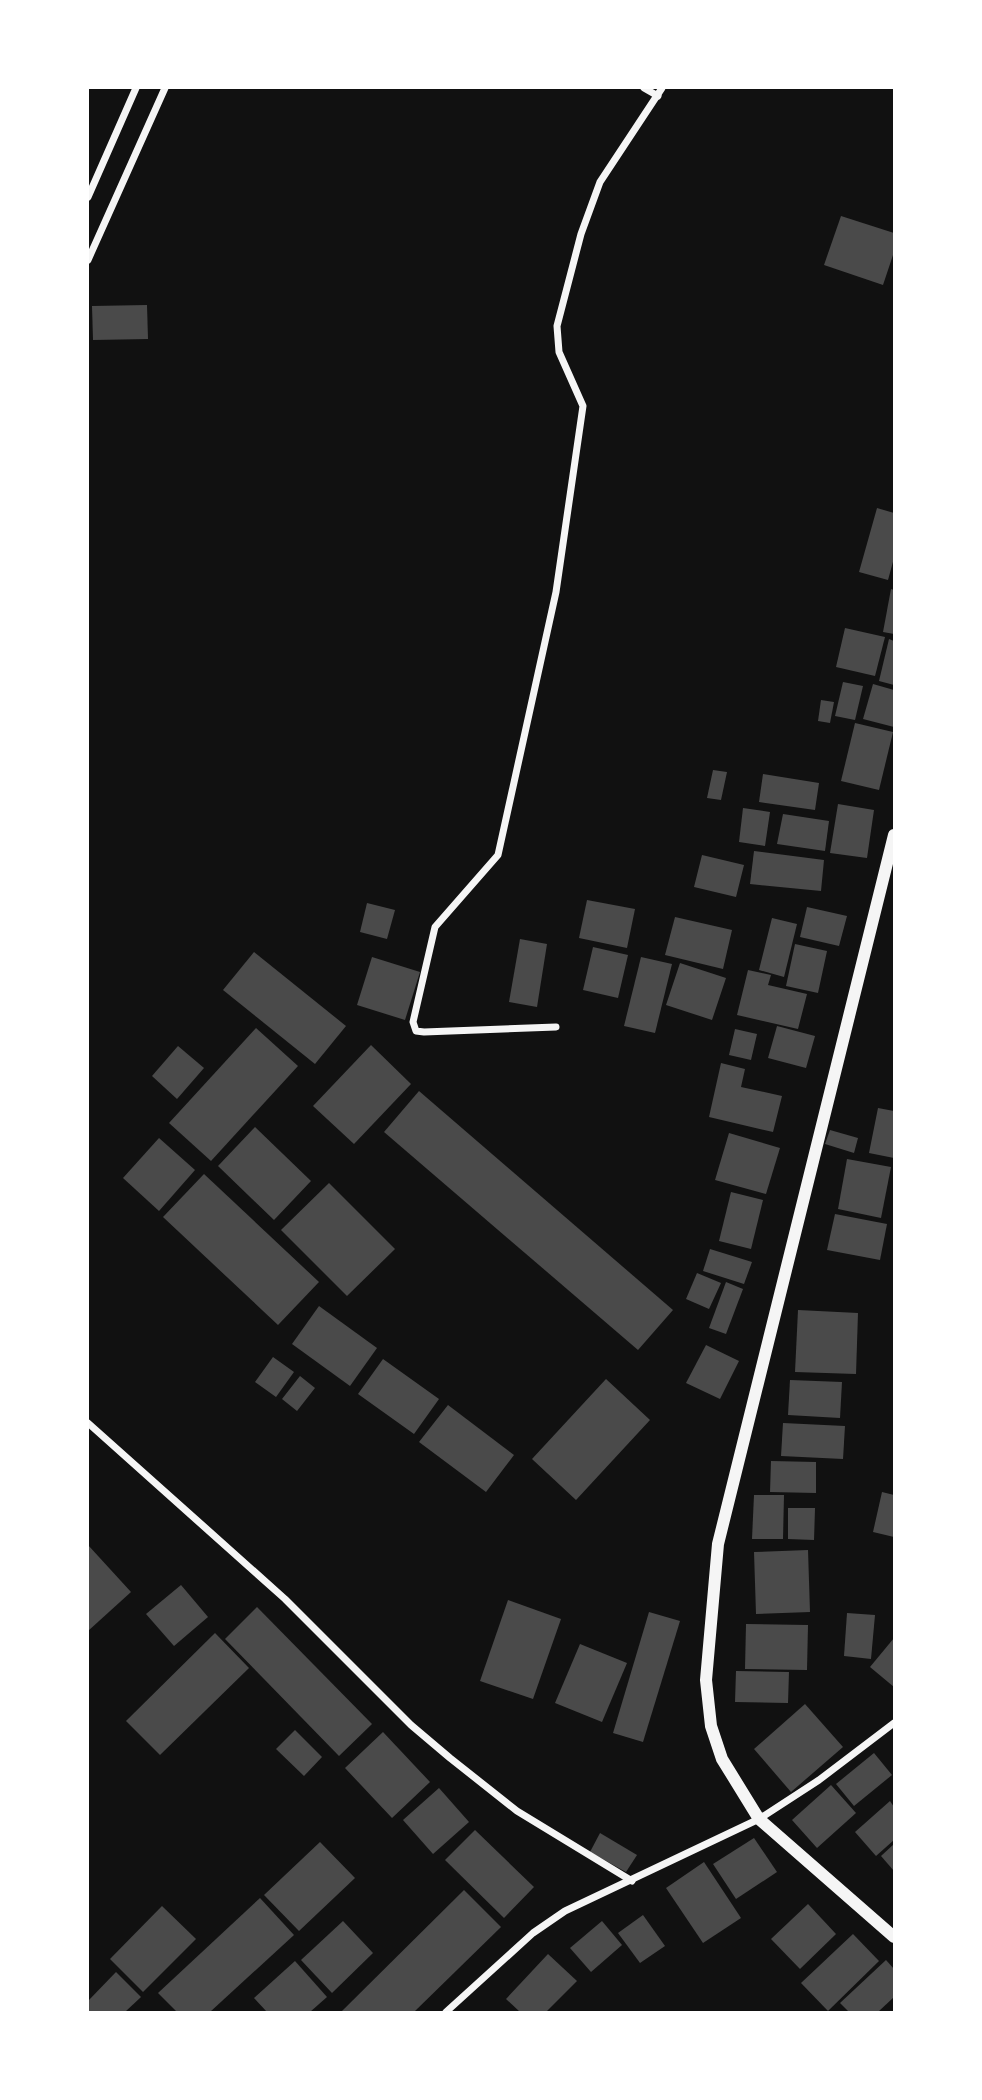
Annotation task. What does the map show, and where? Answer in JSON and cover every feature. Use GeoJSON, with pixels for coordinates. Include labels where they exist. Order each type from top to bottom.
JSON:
{"type":"FeatureCollection","features":[{"type":"Feature","properties":{"kind":"street"},"geometry":{"type":"LineString","coordinates":[[88,197],[136,88]]}},
{"type":"Feature","properties":{"kind":"street"},"geometry":{"type":"LineString","coordinates":[[88,260],[165,88]]}},
{"type":"Feature","properties":{"kind":"street"},"geometry":{"type":"LineString","coordinates":[[644,88],[658,96]]}},
{"type":"Feature","properties":{"kind":"street"},"geometry":{"type":"LineString","coordinates":[[556,1027],[424,1032],[416,1031],[413,1022],[435,927],[498,855],[556,592],[583,418],[579,392],[559,352],[557,326],[581,234],[600,182],[662,88]]}},
{"type":"Feature","properties":{"kind":"street"},"geometry":{"type":"LineString","coordinates":[[894,835],[718,1544],[706,1680],[711,1726],[722,1759],[759,1819],[894,1937]]}},
{"type":"Feature","properties":{"kind":"street"},"geometry":{"type":"LineString","coordinates":[[88,1423],[285,1599],[411,1725],[450,1758],[517,1811],[632,1881]]}},
{"type":"Feature","properties":{"kind":"street"},"geometry":{"type":"LineString","coordinates":[[446,2012],[533,1933],[565,1911],[759,1819],[819,1780],[894,1723]]}},
{"type":"Feature","properties":{"kind":"building"},"geometry":{"type":"Polygon","coordinates":[[[841,216],[894,233],[894,252],[883,285],[824,265],[841,216]]]}},
{"type":"Feature","properties":{"kind":"building"},"geometry":{"type":"Polygon","coordinates":[[[147,305],[148,339],[93,340],[92,306],[147,305]]]}},
{"type":"Feature","properties":{"kind":"building"},"geometry":{"type":"Polygon","coordinates":[[[877,508],[894,513],[894,558],[888,580],[859,572],[877,508]]]}},
{"type":"Feature","properties":{"kind":"building"},"geometry":{"type":"Polygon","coordinates":[[[891,589],[894,590],[894,634],[883,632],[891,589]]]}},
{"type":"Feature","properties":{"kind":"building"},"geometry":{"type":"Polygon","coordinates":[[[845,628],[885,637],[875,676],[836,667],[845,628]]]}},
{"type":"Feature","properties":{"kind":"building"},"geometry":{"type":"Polygon","coordinates":[[[889,639],[894,641],[894,685],[879,681],[889,639]]]}},
{"type":"Feature","properties":{"kind":"building"},"geometry":{"type":"Polygon","coordinates":[[[843,682],[863,686],[855,720],[835,716],[843,682]]]}},
{"type":"Feature","properties":{"kind":"building"},"geometry":{"type":"Polygon","coordinates":[[[873,684],[894,690],[894,727],[863,719],[873,684]]]}},
{"type":"Feature","properties":{"kind":"building"},"geometry":{"type":"Polygon","coordinates":[[[821,700],[834,702],[830,723],[818,721],[821,700]]]}},
{"type":"Feature","properties":{"kind":"building"},"geometry":{"type":"Polygon","coordinates":[[[855,723],[893,732],[879,790],[841,781],[855,723]]]}},
{"type":"Feature","properties":{"kind":"building"},"geometry":{"type":"Polygon","coordinates":[[[713,770],[727,772],[721,800],[707,798],[713,770]]]}},
{"type":"Feature","properties":{"kind":"building"},"geometry":{"type":"Polygon","coordinates":[[[763,774],[819,783],[815,810],[759,802],[763,774]]]}},
{"type":"Feature","properties":{"kind":"building"},"geometry":{"type":"Polygon","coordinates":[[[838,804],[874,810],[867,858],[830,853],[838,804]]]}},
{"type":"Feature","properties":{"kind":"building"},"geometry":{"type":"Polygon","coordinates":[[[743,808],[770,812],[765,846],[739,842],[743,808]]]}},
{"type":"Feature","properties":{"kind":"building"},"geometry":{"type":"Polygon","coordinates":[[[783,814],[829,821],[825,851],[777,844],[783,814]]]}},
{"type":"Feature","properties":{"kind":"building"},"geometry":{"type":"Polygon","coordinates":[[[754,851],[824,860],[821,891],[750,884],[754,851]]]}},
{"type":"Feature","properties":{"kind":"building"},"geometry":{"type":"Polygon","coordinates":[[[702,855],[744,865],[736,897],[694,887],[702,855]]]}},
{"type":"Feature","properties":{"kind":"building"},"geometry":{"type":"Polygon","coordinates":[[[587,900],[635,909],[627,948],[579,938],[587,900]]]}},
{"type":"Feature","properties":{"kind":"building"},"geometry":{"type":"Polygon","coordinates":[[[367,903],[395,910],[387,939],[360,932],[367,903]]]}},
{"type":"Feature","properties":{"kind":"building"},"geometry":{"type":"Polygon","coordinates":[[[807,907],[847,916],[839,946],[800,937],[807,907]]]}},
{"type":"Feature","properties":{"kind":"building"},"geometry":{"type":"Polygon","coordinates":[[[675,917],[732,930],[723,969],[665,955],[675,917]]]}},
{"type":"Feature","properties":{"kind":"building"},"geometry":{"type":"Polygon","coordinates":[[[772,918],[797,924],[784,977],[759,970],[772,918]]]}},
{"type":"Feature","properties":{"kind":"building"},"geometry":{"type":"Polygon","coordinates":[[[520,939],[547,944],[537,1007],[509,1002],[520,939]]]}},
{"type":"Feature","properties":{"kind":"building"},"geometry":{"type":"Polygon","coordinates":[[[795,944],[827,951],[818,993],[786,986],[795,944]]]}},
{"type":"Feature","properties":{"kind":"building"},"geometry":{"type":"Polygon","coordinates":[[[593,947],[628,955],[618,998],[583,990],[593,947]]]}},
{"type":"Feature","properties":{"kind":"building"},"geometry":{"type":"Polygon","coordinates":[[[254,952],[346,1026],[315,1064],[223,990],[254,952]]]}},
{"type":"Feature","properties":{"kind":"building"},"geometry":{"type":"Polygon","coordinates":[[[372,957],[420,972],[405,1020],[357,1005],[372,957]]]}},
{"type":"Feature","properties":{"kind":"building"},"geometry":{"type":"Polygon","coordinates":[[[641,957],[672,964],[655,1033],[624,1026],[641,957]]]}},
{"type":"Feature","properties":{"kind":"building"},"geometry":{"type":"Polygon","coordinates":[[[680,963],[726,978],[712,1020],[666,1005],[680,963]]]}},
{"type":"Feature","properties":{"kind":"building"},"geometry":{"type":"Polygon","coordinates":[[[748,970],[771,975],[768,985],[807,994],[798,1029],[737,1015],[748,970]]]}},
{"type":"Feature","properties":{"kind":"building"},"geometry":{"type":"Polygon","coordinates":[[[777,1026],[815,1036],[806,1068],[768,1058],[777,1026]]]}},
{"type":"Feature","properties":{"kind":"building"},"geometry":{"type":"Polygon","coordinates":[[[256,1028],[298,1066],[211,1161],[169,1123],[256,1028]]]}},
{"type":"Feature","properties":{"kind":"building"},"geometry":{"type":"Polygon","coordinates":[[[735,1029],[757,1034],[751,1060],[729,1055],[735,1029]]]}},
{"type":"Feature","properties":{"kind":"building"},"geometry":{"type":"Polygon","coordinates":[[[371,1045],[411,1084],[354,1144],[313,1106],[371,1045]]]}},
{"type":"Feature","properties":{"kind":"building"},"geometry":{"type":"Polygon","coordinates":[[[178,1046],[204,1068],[177,1099],[152,1076],[178,1046]]]}},
{"type":"Feature","properties":{"kind":"building"},"geometry":{"type":"Polygon","coordinates":[[[721,1063],[745,1069],[741,1087],[782,1096],[773,1132],[709,1117],[721,1063]]]}},
{"type":"Feature","properties":{"kind":"building"},"geometry":{"type":"Polygon","coordinates":[[[419,1091],[673,1310],[638,1350],[384,1132],[419,1091]]]}},
{"type":"Feature","properties":{"kind":"building"},"geometry":{"type":"Polygon","coordinates":[[[878,1108],[894,1111],[894,1158],[869,1153],[878,1108]]]}},
{"type":"Feature","properties":{"kind":"building"},"geometry":{"type":"Polygon","coordinates":[[[255,1127],[311,1181],[274,1220],[218,1166],[255,1127]]]}},
{"type":"Feature","properties":{"kind":"building"},"geometry":{"type":"Polygon","coordinates":[[[830,1130],[858,1138],[854,1153],[825,1144],[830,1130]]]}},
{"type":"Feature","properties":{"kind":"building"},"geometry":{"type":"Polygon","coordinates":[[[729,1133],[780,1148],[766,1194],[715,1180],[729,1133]]]}},
{"type":"Feature","properties":{"kind":"building"},"geometry":{"type":"Polygon","coordinates":[[[159,1138],[195,1170],[159,1211],[123,1178],[159,1138]]]}},
{"type":"Feature","properties":{"kind":"building"},"geometry":{"type":"Polygon","coordinates":[[[847,1159],[891,1167],[881,1218],[838,1209],[847,1159]]]}},
{"type":"Feature","properties":{"kind":"building"},"geometry":{"type":"Polygon","coordinates":[[[204,1174],[319,1282],[278,1325],[163,1217],[204,1174]]]}},
{"type":"Feature","properties":{"kind":"building"},"geometry":{"type":"Polygon","coordinates":[[[329,1183],[395,1249],[347,1296],[281,1230],[329,1183]]]}},
{"type":"Feature","properties":{"kind":"building"},"geometry":{"type":"Polygon","coordinates":[[[731,1192],[763,1200],[751,1249],[719,1241],[731,1192]]]}},
{"type":"Feature","properties":{"kind":"building"},"geometry":{"type":"Polygon","coordinates":[[[835,1214],[887,1224],[880,1260],[827,1250],[835,1214]]]}},
{"type":"Feature","properties":{"kind":"building"},"geometry":{"type":"Polygon","coordinates":[[[710,1249],[752,1262],[744,1284],[703,1271],[710,1249]]]}},
{"type":"Feature","properties":{"kind":"building"},"geometry":{"type":"Polygon","coordinates":[[[697,1273],[721,1283],[709,1309],[686,1299],[697,1273]]]}},
{"type":"Feature","properties":{"kind":"building"},"geometry":{"type":"Polygon","coordinates":[[[726,1282],[743,1289],[726,1334],[709,1328],[726,1282]]]}},
{"type":"Feature","properties":{"kind":"building"},"geometry":{"type":"Polygon","coordinates":[[[319,1306],[377,1348],[350,1386],[292,1344],[319,1306]]]}},
{"type":"Feature","properties":{"kind":"building"},"geometry":{"type":"Polygon","coordinates":[[[798,1310],[858,1313],[856,1374],[795,1372],[798,1310]]]}},
{"type":"Feature","properties":{"kind":"building"},"geometry":{"type":"Polygon","coordinates":[[[706,1345],[739,1361],[720,1399],[686,1383],[706,1345]]]}},
{"type":"Feature","properties":{"kind":"building"},"geometry":{"type":"Polygon","coordinates":[[[273,1357],[294,1372],[276,1397],[255,1382],[273,1357]]]}},
{"type":"Feature","properties":{"kind":"building"},"geometry":{"type":"Polygon","coordinates":[[[383,1359],[439,1399],[414,1434],[358,1394],[383,1359]]]}},
{"type":"Feature","properties":{"kind":"building"},"geometry":{"type":"Polygon","coordinates":[[[300,1376],[315,1388],[297,1411],[282,1399],[300,1376]]]}},
{"type":"Feature","properties":{"kind":"building"},"geometry":{"type":"Polygon","coordinates":[[[606,1379],[650,1420],[576,1500],[532,1459],[606,1379]]]}},
{"type":"Feature","properties":{"kind":"building"},"geometry":{"type":"Polygon","coordinates":[[[790,1380],[842,1382],[840,1418],[788,1415],[790,1380]]]}},
{"type":"Feature","properties":{"kind":"building"},"geometry":{"type":"Polygon","coordinates":[[[448,1405],[514,1455],[486,1492],[419,1442],[448,1405]]]}},
{"type":"Feature","properties":{"kind":"building"},"geometry":{"type":"Polygon","coordinates":[[[783,1423],[845,1426],[843,1459],[781,1456],[783,1423]]]}},
{"type":"Feature","properties":{"kind":"building"},"geometry":{"type":"Polygon","coordinates":[[[771,1461],[816,1462],[816,1493],[770,1492],[771,1461]]]}},
{"type":"Feature","properties":{"kind":"building"},"geometry":{"type":"Polygon","coordinates":[[[882,1492],[894,1495],[894,1537],[873,1532],[882,1492]]]}},
{"type":"Feature","properties":{"kind":"building"},"geometry":{"type":"Polygon","coordinates":[[[754,1495],[784,1495],[783,1539],[752,1539],[754,1495]]]}},
{"type":"Feature","properties":{"kind":"building"},"geometry":{"type":"Polygon","coordinates":[[[788,1508],[815,1508],[814,1540],[788,1539],[788,1508]]]}},
{"type":"Feature","properties":{"kind":"building"},"geometry":{"type":"Polygon","coordinates":[[[88,1545],[131,1592],[88,1631],[88,1545]]]}},
{"type":"Feature","properties":{"kind":"building"},"geometry":{"type":"Polygon","coordinates":[[[808,1550],[810,1612],[756,1614],[754,1552],[808,1550]]]}},
{"type":"Feature","properties":{"kind":"building"},"geometry":{"type":"Polygon","coordinates":[[[181,1585],[208,1617],[174,1646],[146,1614],[181,1585]]]}},
{"type":"Feature","properties":{"kind":"building"},"geometry":{"type":"Polygon","coordinates":[[[508,1600],[561,1619],[533,1699],[480,1681],[508,1600]]]}},
{"type":"Feature","properties":{"kind":"building"},"geometry":{"type":"Polygon","coordinates":[[[257,1607],[372,1724],[339,1756],[225,1639],[257,1607]]]}},
{"type":"Feature","properties":{"kind":"building"},"geometry":{"type":"Polygon","coordinates":[[[649,1612],[680,1621],[643,1742],[613,1733],[649,1612]]]}},
{"type":"Feature","properties":{"kind":"building"},"geometry":{"type":"Polygon","coordinates":[[[847,1613],[875,1615],[871,1659],[844,1656],[847,1613]]]}},
{"type":"Feature","properties":{"kind":"building"},"geometry":{"type":"Polygon","coordinates":[[[746,1624],[808,1625],[807,1670],[745,1669],[746,1624]]]}},
{"type":"Feature","properties":{"kind":"building"},"geometry":{"type":"Polygon","coordinates":[[[215,1633],[249,1668],[160,1755],[126,1721],[215,1633]]]}},
{"type":"Feature","properties":{"kind":"building"},"geometry":{"type":"Polygon","coordinates":[[[894,1638],[894,1687],[870,1667],[894,1638]]]}},
{"type":"Feature","properties":{"kind":"building"},"geometry":{"type":"Polygon","coordinates":[[[580,1644],[627,1663],[602,1722],[555,1703],[580,1644]]]}},
{"type":"Feature","properties":{"kind":"building"},"geometry":{"type":"Polygon","coordinates":[[[736,1671],[789,1672],[788,1703],[735,1702],[736,1671]]]}},
{"type":"Feature","properties":{"kind":"building"},"geometry":{"type":"Polygon","coordinates":[[[805,1704],[843,1747],[791,1792],[754,1749],[805,1704]]]}},
{"type":"Feature","properties":{"kind":"building"},"geometry":{"type":"Polygon","coordinates":[[[295,1730],[322,1757],[304,1776],[276,1749],[295,1730]]]}},
{"type":"Feature","properties":{"kind":"building"},"geometry":{"type":"Polygon","coordinates":[[[383,1732],[430,1782],[392,1818],[345,1768],[383,1732]]]}},
{"type":"Feature","properties":{"kind":"building"},"geometry":{"type":"Polygon","coordinates":[[[874,1753],[892,1775],[854,1806],[836,1784],[874,1753]]]}},
{"type":"Feature","properties":{"kind":"building"},"geometry":{"type":"Polygon","coordinates":[[[831,1785],[856,1813],[817,1848],[792,1820],[831,1785]]]}},
{"type":"Feature","properties":{"kind":"building"},"geometry":{"type":"Polygon","coordinates":[[[439,1788],[469,1822],[433,1854],[403,1820],[439,1788]]]}},
{"type":"Feature","properties":{"kind":"building"},"geometry":{"type":"Polygon","coordinates":[[[890,1801],[894,1807],[894,1840],[876,1856],[855,1832],[890,1801]]]}},
{"type":"Feature","properties":{"kind":"building"},"geometry":{"type":"Polygon","coordinates":[[[475,1830],[534,1887],[504,1918],[445,1860],[475,1830]]]}},
{"type":"Feature","properties":{"kind":"building"},"geometry":{"type":"Polygon","coordinates":[[[600,1833],[637,1855],[626,1872],[590,1852],[600,1833]]]}},
{"type":"Feature","properties":{"kind":"building"},"geometry":{"type":"Polygon","coordinates":[[[754,1838],[777,1872],[736,1899],[713,1864],[754,1838]]]}},
{"type":"Feature","properties":{"kind":"building"},"geometry":{"type":"Polygon","coordinates":[[[320,1842],[355,1878],[299,1931],[264,1895],[320,1842]]]}},
{"type":"Feature","properties":{"kind":"building"},"geometry":{"type":"Polygon","coordinates":[[[894,1844],[894,1871],[881,1856],[894,1844]]]}},
{"type":"Feature","properties":{"kind":"building"},"geometry":{"type":"Polygon","coordinates":[[[704,1862],[741,1918],[703,1943],[666,1888],[704,1862]]]}},
{"type":"Feature","properties":{"kind":"building"},"geometry":{"type":"Polygon","coordinates":[[[464,1890],[501,1927],[414,2012],[341,2012],[464,1890]]]}},
{"type":"Feature","properties":{"kind":"building"},"geometry":{"type":"Polygon","coordinates":[[[260,1898],[294,1935],[210,2012],[177,2012],[158,1993],[260,1898]]]}},
{"type":"Feature","properties":{"kind":"building"},"geometry":{"type":"Polygon","coordinates":[[[808,1904],[836,1934],[800,1969],[771,1939],[808,1904]]]}},
{"type":"Feature","properties":{"kind":"building"},"geometry":{"type":"Polygon","coordinates":[[[162,1906],[196,1939],[143,1992],[110,1959],[162,1906]]]}},
{"type":"Feature","properties":{"kind":"building"},"geometry":{"type":"Polygon","coordinates":[[[643,1915],[665,1946],[640,1963],[618,1933],[643,1915]]]}},
{"type":"Feature","properties":{"kind":"building"},"geometry":{"type":"Polygon","coordinates":[[[343,1921],[373,1953],[332,1993],[301,1960],[343,1921]]]}},
{"type":"Feature","properties":{"kind":"building"},"geometry":{"type":"Polygon","coordinates":[[[602,1921],[622,1945],[591,1972],[570,1948],[602,1921]]]}},
{"type":"Feature","properties":{"kind":"building"},"geometry":{"type":"Polygon","coordinates":[[[853,1934],[879,1961],[828,2011],[801,1983],[853,1934]]]}},
{"type":"Feature","properties":{"kind":"building"},"geometry":{"type":"Polygon","coordinates":[[[548,1954],[577,1981],[546,2012],[520,2012],[506,1999],[548,1954]]]}},
{"type":"Feature","properties":{"kind":"building"},"geometry":{"type":"Polygon","coordinates":[[[886,1960],[894,1969],[894,1997],[878,2012],[849,2012],[840,2003],[886,1960]]]}},
{"type":"Feature","properties":{"kind":"building"},"geometry":{"type":"Polygon","coordinates":[[[295,1961],[327,1997],[310,2012],[267,2012],[254,1998],[295,1961]]]}},
{"type":"Feature","properties":{"kind":"building"},"geometry":{"type":"Polygon","coordinates":[[[116,1972],[141,1997],[125,2012],[88,2012],[88,2001],[116,1972]]]}}]}
